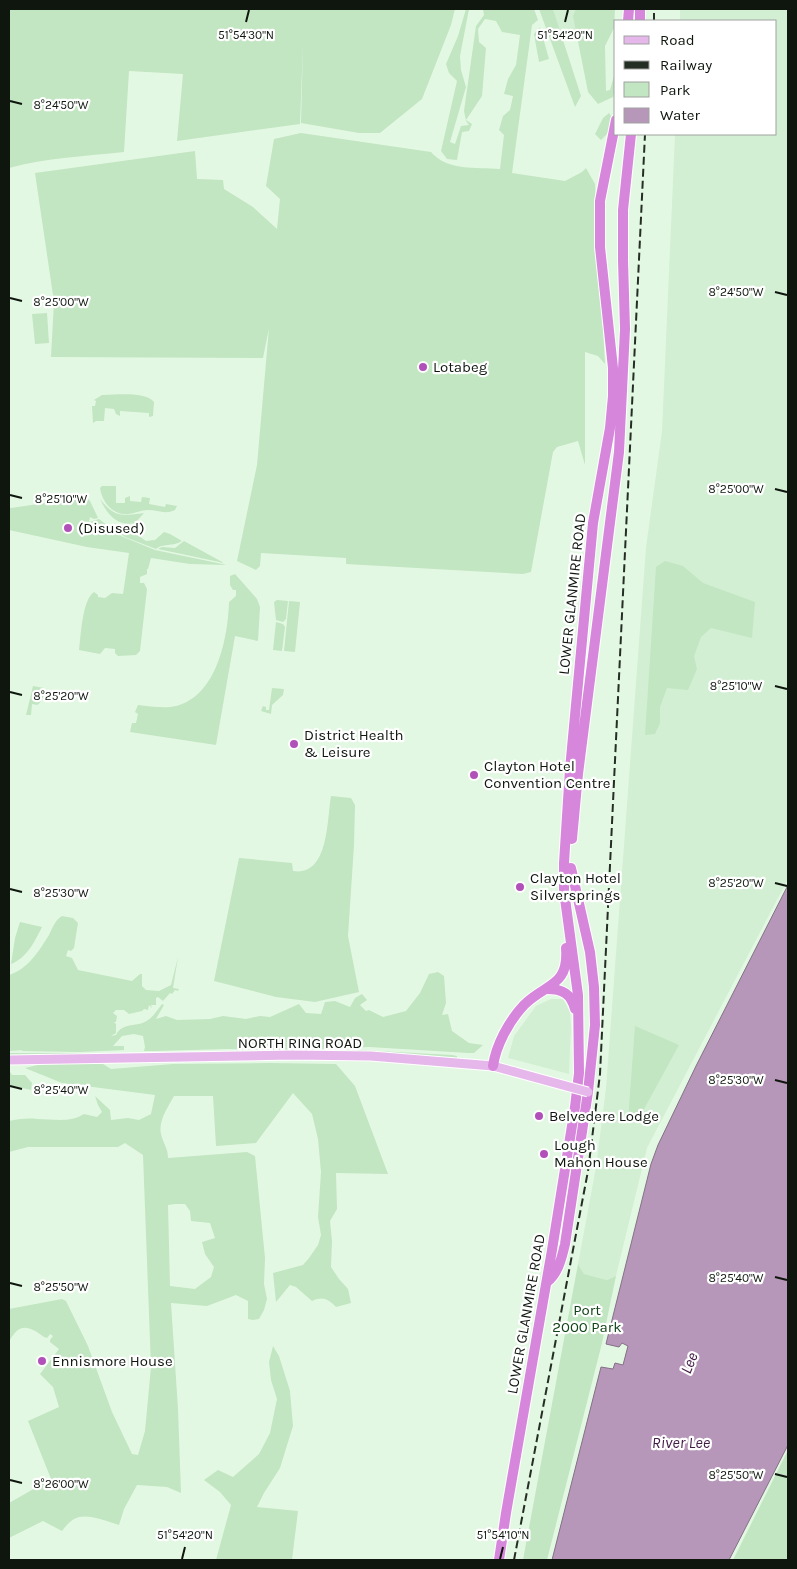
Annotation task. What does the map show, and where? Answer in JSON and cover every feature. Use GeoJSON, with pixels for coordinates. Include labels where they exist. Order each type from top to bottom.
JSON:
{"type":"FeatureCollection","features":[{"type":"Feature","properties":{"kind":"highway","name":"LOWER GLANMIRE ROAD"},"geometry":{"type":"LineString","coordinates":[[499,1560],[547,1283],[579,1073],[578,995],[564,891],[568,793],[592,523],[610,428],[613,396],[613,368],[600,247],[600,201],[614,130]]}},
{"type":"Feature","properties":{"kind":"highway","name":"LOWER GLANMIRE ROAD"},"geometry":{"type":"LineString","coordinates":[[579,1073],[582,1064],[583,1012],[578,954],[571,909],[571,868],[576,788],[619,452],[625,329],[623,210],[631,135]]}},
{"type":"Feature","properties":{"kind":"highway"},"geometry":{"type":"LineString","coordinates":[[547,1283],[552,1279],[561,1261],[565,1244],[588,1092],[594,1025],[594,987],[587,935],[571,868]]}},
{"type":"Feature","properties":{"kind":"highway"},"geometry":{"type":"LineString","coordinates":[[493,1066],[498,1047],[517,1013],[530,999],[548,989],[561,978],[565,970],[567,958],[564,891]]}},
{"type":"Feature","properties":{"kind":"highway"},"geometry":{"type":"LineString","coordinates":[[548,989],[557,989],[570,996],[579,1022]]}},
{"type":"Feature","properties":{"kind":"main road","name":"NORTH RING ROAD"},"geometry":{"type":"LineString","coordinates":[[9,1060],[292,1055],[364,1056],[493,1066],[588,1092]]}},
{"type":"Feature","properties":{"kind":"shaded area"},"geometry":{"type":"Polygon","coordinates":[[[553,9],[597,9],[577,30],[561,35],[553,9]]]}},
{"type":"Feature","properties":{"kind":"shaded area"},"geometry":{"type":"Polygon","coordinates":[[[680,9],[788,9],[788,879],[647,1148],[616,1276],[607,1280],[584,1274],[578,1264],[596,1167],[606,1088],[646,547],[662,431],[675,135],[777,135],[777,20],[680,20],[680,9]]]}},
{"type":"Feature","properties":{"kind":"shaded area"},"geometry":{"type":"Polygon","coordinates":[[[551,999],[563,999],[570,1012],[569,1074],[508,1058],[514,1036],[536,1006],[551,999]]]}},
{"type":"Feature","properties":{"kind":"green space"},"geometry":{"type":"Polygon","coordinates":[[[9,9],[455,9],[451,25],[422,99],[380,133],[359,133],[301,123],[303,42],[300,124],[177,141],[183,74],[129,71],[124,152],[52,160],[9,168],[9,9]]]}},
{"type":"Feature","properties":{"kind":"green space"},"geometry":{"type":"Polygon","coordinates":[[[466,9],[469,9],[460,56],[461,70],[466,87],[450,142],[455,144],[461,126],[469,125],[466,121],[464,111],[476,26],[484,15],[483,9],[534,9],[538,20],[532,25],[512,173],[565,181],[586,168],[595,184],[605,364],[598,356],[585,352],[585,465],[578,441],[557,447],[553,452],[531,572],[523,574],[346,564],[346,558],[261,553],[260,566],[256,570],[237,561],[257,465],[269,328],[263,358],[51,357],[54,302],[35,173],[195,151],[197,179],[223,180],[224,189],[253,207],[277,229],[280,199],[266,186],[274,139],[301,133],[431,152],[445,162],[462,167],[500,169],[504,135],[499,130],[503,116],[510,110],[513,96],[504,94],[508,79],[516,65],[520,35],[502,32],[496,21],[485,19],[478,29],[479,42],[486,48],[482,96],[466,120],[472,124],[469,131],[462,132],[457,160],[447,159],[441,151],[457,81],[449,73],[446,64],[458,36],[466,9]]]}},
{"type":"Feature","properties":{"kind":"green space"},"geometry":{"type":"Polygon","coordinates":[[[539,9],[553,9],[581,96],[575,107],[539,9]]]}},
{"type":"Feature","properties":{"kind":"green space"},"geometry":{"type":"Polygon","coordinates":[[[576,9],[615,9],[614,28],[605,46],[606,91],[610,90],[614,76],[614,92],[613,97],[598,104],[588,92],[573,16],[576,9]]]}},
{"type":"Feature","properties":{"kind":"green space"},"geometry":{"type":"Polygon","coordinates":[[[540,27],[549,59],[539,62],[534,34],[540,27]]]}},
{"type":"Feature","properties":{"kind":"green space"},"geometry":{"type":"Polygon","coordinates":[[[609,113],[611,116],[608,133],[601,140],[595,134],[603,118],[609,113]]]}},
{"type":"Feature","properties":{"kind":"green space"},"geometry":{"type":"Polygon","coordinates":[[[47,313],[49,343],[35,344],[32,314],[47,313]]]}},
{"type":"Feature","properties":{"kind":"green space"},"geometry":{"type":"Polygon","coordinates":[[[130,394],[144,396],[154,402],[153,416],[149,417],[149,413],[120,411],[120,416],[116,414],[114,409],[105,408],[104,421],[93,423],[92,406],[95,406],[96,401],[94,400],[102,395],[130,394]]]}},
{"type":"Feature","properties":{"kind":"green space"},"geometry":{"type":"Polygon","coordinates":[[[102,486],[116,486],[116,503],[125,503],[125,498],[130,496],[130,501],[141,502],[142,497],[150,498],[149,504],[165,507],[166,504],[177,506],[175,510],[168,512],[143,510],[129,514],[118,513],[109,507],[103,498],[100,488],[102,486]]]}},
{"type":"Feature","properties":{"kind":"green space"},"geometry":{"type":"Polygon","coordinates":[[[86,497],[98,518],[90,517],[89,522],[99,519],[121,536],[155,550],[227,565],[190,564],[151,558],[147,574],[140,577],[140,583],[144,583],[147,589],[140,651],[136,655],[118,656],[115,653],[115,649],[105,648],[100,654],[79,650],[83,619],[90,596],[94,592],[98,597],[105,598],[112,593],[123,594],[129,553],[87,547],[9,530],[9,507],[86,497]]]}},
{"type":"Feature","properties":{"kind":"green space"},"geometry":{"type":"Polygon","coordinates":[[[100,499],[115,513],[130,515],[144,513],[135,523],[123,523],[109,514],[100,499]]]}},
{"type":"Feature","properties":{"kind":"green space"},"geometry":{"type":"Polygon","coordinates":[[[164,532],[182,541],[156,549],[119,533],[135,533],[146,541],[155,540],[164,532]]]}},
{"type":"Feature","properties":{"kind":"green space"},"geometry":{"type":"Polygon","coordinates":[[[184,541],[224,563],[158,549],[162,547],[175,548],[184,541]]]}},
{"type":"Feature","properties":{"kind":"green space"},"geometry":{"type":"Polygon","coordinates":[[[665,561],[683,566],[703,583],[755,602],[752,638],[711,628],[701,637],[694,656],[697,669],[688,690],[667,688],[660,707],[660,723],[655,734],[645,735],[656,567],[665,561]]]}},
{"type":"Feature","properties":{"kind":"green space"},"geometry":{"type":"Polygon","coordinates":[[[235,574],[257,599],[260,607],[258,641],[235,636],[216,745],[130,732],[132,723],[136,723],[138,714],[135,712],[138,705],[176,706],[190,700],[211,678],[223,648],[229,602],[236,596],[236,590],[233,590],[230,585],[230,576],[235,574]]]}},
{"type":"Feature","properties":{"kind":"green space"},"geometry":{"type":"Polygon","coordinates":[[[277,600],[288,601],[286,619],[283,622],[276,620],[274,602],[277,600]]]}},
{"type":"Feature","properties":{"kind":"green space"},"geometry":{"type":"Polygon","coordinates":[[[289,601],[300,602],[295,652],[284,651],[289,601]]]}},
{"type":"Feature","properties":{"kind":"green space"},"geometry":{"type":"Polygon","coordinates":[[[276,622],[283,624],[285,627],[282,651],[273,650],[276,622]]]}},
{"type":"Feature","properties":{"kind":"green space"},"geometry":{"type":"Polygon","coordinates":[[[33,686],[44,688],[44,695],[39,704],[32,704],[31,715],[26,715],[33,686]]]}},
{"type":"Feature","properties":{"kind":"green space"},"geometry":{"type":"Polygon","coordinates":[[[272,688],[284,689],[283,695],[272,705],[271,714],[261,711],[263,706],[266,707],[266,710],[269,710],[272,688]]]}},
{"type":"Feature","properties":{"kind":"green space"},"geometry":{"type":"Polygon","coordinates":[[[331,796],[351,798],[355,805],[348,936],[359,992],[315,1002],[276,997],[214,981],[239,858],[292,863],[293,871],[305,870],[314,865],[320,856],[324,844],[331,796]]]}},
{"type":"Feature","properties":{"kind":"green space"},"geometry":{"type":"Polygon","coordinates":[[[62,916],[73,918],[78,923],[74,948],[71,951],[68,950],[66,956],[72,958],[78,970],[132,981],[142,974],[142,986],[146,990],[159,991],[171,985],[178,957],[173,988],[179,989],[178,991],[175,990],[172,994],[170,993],[163,1001],[158,997],[156,998],[156,1005],[151,1005],[152,1008],[149,1005],[148,1010],[144,1009],[129,1014],[124,1010],[116,1010],[113,1013],[117,1016],[116,1022],[114,1022],[116,1024],[116,1033],[111,1036],[116,1035],[127,1026],[140,1024],[148,1020],[162,1004],[164,1005],[156,1019],[166,1016],[177,1020],[210,1019],[223,1016],[246,1019],[260,1016],[270,1017],[299,1004],[306,1013],[321,1014],[325,1002],[335,1001],[350,1007],[355,998],[362,994],[367,1000],[360,1005],[366,1011],[369,1010],[383,1017],[406,1011],[420,993],[429,974],[438,972],[444,976],[446,1003],[442,1015],[448,1014],[452,1031],[469,1043],[483,1045],[474,1053],[369,1047],[293,1050],[144,1051],[143,1036],[134,1034],[122,1036],[113,1046],[124,1046],[125,1050],[80,1052],[9,1051],[9,975],[22,968],[32,959],[62,916]]]}},
{"type":"Feature","properties":{"kind":"green space"},"geometry":{"type":"Polygon","coordinates":[[[20,922],[42,927],[22,958],[11,964],[15,938],[20,922]]]}},
{"type":"Feature","properties":{"kind":"green space"},"geometry":{"type":"Polygon","coordinates":[[[635,1026],[679,1045],[637,1122],[628,1120],[635,1026]]]}},
{"type":"Feature","properties":{"kind":"green space"},"geometry":{"type":"Polygon","coordinates":[[[359,1050],[452,1055],[457,1056],[457,1058],[387,1054],[160,1054],[359,1050]]]}},
{"type":"Feature","properties":{"kind":"green space"},"geometry":{"type":"Polygon","coordinates":[[[9,1053],[127,1053],[99,1055],[9,1055],[9,1053]]]}},
{"type":"Feature","properties":{"kind":"green space"},"geometry":{"type":"Polygon","coordinates":[[[42,1064],[103,1064],[111,1069],[173,1064],[336,1064],[355,1086],[388,1174],[336,1173],[337,1209],[330,1221],[332,1241],[331,1267],[348,1289],[351,1303],[336,1307],[325,1299],[312,1301],[296,1287],[290,1285],[276,1302],[273,1273],[303,1265],[318,1245],[321,1235],[318,1217],[321,1172],[318,1139],[312,1114],[293,1093],[256,1143],[216,1146],[213,1096],[174,1096],[164,1114],[160,1129],[168,1158],[247,1152],[255,1156],[265,1258],[264,1284],[267,1299],[264,1310],[259,1319],[248,1319],[248,1301],[236,1295],[207,1306],[171,1303],[181,1493],[167,1487],[137,1485],[124,1509],[119,1525],[84,1516],[74,1519],[62,1531],[43,1521],[9,1538],[9,1503],[51,1479],[28,1421],[59,1407],[53,1387],[40,1374],[59,1349],[50,1342],[53,1336],[50,1334],[47,1338],[44,1337],[29,1328],[17,1331],[9,1342],[9,1309],[62,1299],[66,1301],[88,1346],[112,1412],[132,1454],[138,1455],[145,1431],[151,1367],[143,1155],[125,1143],[118,1147],[28,1147],[9,1152],[9,1121],[19,1119],[67,1120],[84,1114],[97,1117],[102,1112],[95,1096],[110,1110],[111,1120],[128,1118],[139,1120],[151,1114],[155,1095],[62,1083],[25,1068],[42,1064]],[[185,1204],[168,1205],[170,1286],[195,1289],[211,1277],[214,1267],[205,1254],[202,1242],[215,1238],[210,1223],[191,1221],[190,1211],[185,1204]]]}},
{"type":"Feature","properties":{"kind":"green space"},"geometry":{"type":"Polygon","coordinates":[[[9,1070],[12,1075],[25,1075],[32,1083],[31,1090],[9,1085],[9,1070]]]}},
{"type":"Feature","properties":{"kind":"green space","name":"Port 2000 Park"},"geometry":{"type":"Polygon","coordinates":[[[578,1264],[584,1274],[607,1280],[616,1276],[602,1343],[547,1560],[523,1560],[578,1264]]]}},
{"type":"Feature","properties":{"kind":"green space"},"geometry":{"type":"Polygon","coordinates":[[[273,1346],[279,1356],[290,1391],[293,1426],[280,1468],[257,1507],[298,1511],[292,1560],[216,1560],[231,1505],[220,1492],[204,1480],[218,1470],[233,1477],[259,1454],[270,1433],[277,1399],[271,1380],[269,1362],[273,1346]]]}},
{"type":"Feature","properties":{"kind":"green space"},"geometry":{"type":"Polygon","coordinates":[[[788,1450],[788,1560],[733,1560],[788,1450]]]}},
{"type":"Feature","properties":{"kind":"water","name":"River Lee"},"geometry":{"type":"Polygon","coordinates":[[[788,885],[788,1445],[729,1560],[552,1560],[601,1367],[613,1369],[615,1363],[623,1365],[628,1346],[622,1343],[619,1347],[606,1344],[651,1164],[658,1145],[696,1066],[788,885]]]}},
{"type":"Feature","properties":{"kind":"railway"},"geometry":{"type":"LineString","coordinates":[[654,9],[654,20]]}},
{"type":"Feature","properties":{"kind":"railway"},"geometry":{"type":"LineString","coordinates":[[514,1560],[588,1171],[600,1074],[645,135]]}},
{"type":"Feature","properties":{"kind":"place","name":"Lotabeg"},"geometry":{"type":"Point","coordinates":[423,367]}},
{"type":"Feature","properties":{"kind":"place","name":"(Disused)"},"geometry":{"type":"Point","coordinates":[68,528]}},
{"type":"Feature","properties":{"kind":"place","name":"District Health & Leisure"},"geometry":{"type":"Point","coordinates":[294,744]}},
{"type":"Feature","properties":{"kind":"place","name":"Clayton Hotel Convention Centre"},"geometry":{"type":"Point","coordinates":[474,775]}},
{"type":"Feature","properties":{"kind":"place","name":"Clayton Hotel Silversprings"},"geometry":{"type":"Point","coordinates":[520,887]}},
{"type":"Feature","properties":{"kind":"place","name":"Belvedere Lodge"},"geometry":{"type":"Point","coordinates":[539,1116]}},
{"type":"Feature","properties":{"kind":"place","name":"Lough Mahon House"},"geometry":{"type":"Point","coordinates":[544,1154]}},
{"type":"Feature","properties":{"kind":"place","name":"Ennismore House"},"geometry":{"type":"Point","coordinates":[42,1361]}},
{"type":"Feature","properties":{"kind":"water label","name":"Lee"},"geometry":{"type":"Point","coordinates":[689,1363]}}]}
